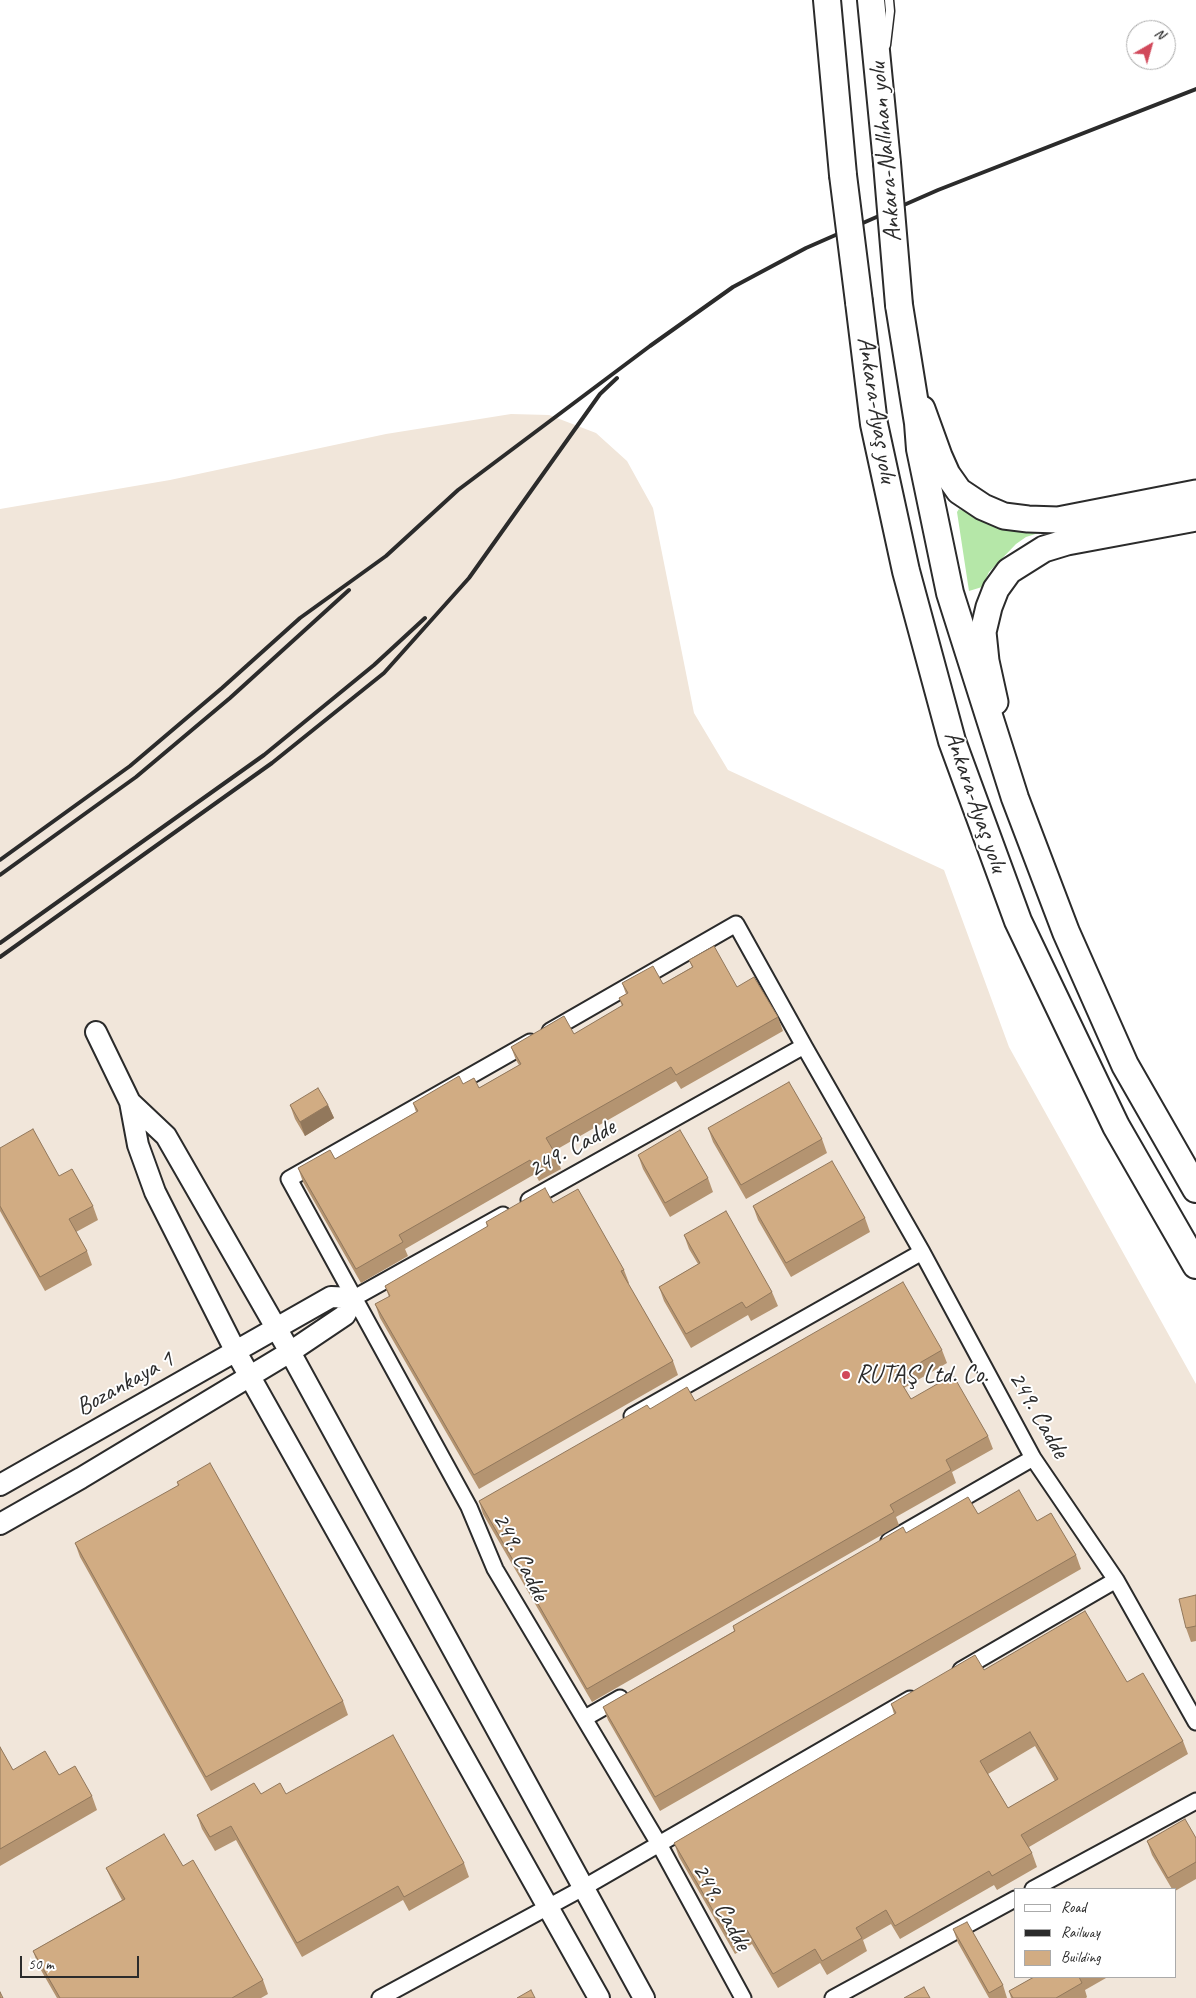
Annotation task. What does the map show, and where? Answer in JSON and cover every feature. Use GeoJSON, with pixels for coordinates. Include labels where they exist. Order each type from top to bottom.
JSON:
{"type":"FeatureCollection","features":[{"type":"Feature","properties":{"kind":"highway","name":"Ankara-Nallıhan yolu"},"geometry":{"type":"LineString","coordinates":[[827,0],[843,175],[859,302]]}},
{"type":"Feature","properties":{"kind":"highway","name":"Ankara-Nallıhan yolu"},"geometry":{"type":"LineString","coordinates":[[871,0],[900,305]]}},
{"type":"Feature","properties":{"kind":"highway","name":"Ankara-Ayaş yolu"},"geometry":{"type":"LineString","coordinates":[[859,302],[874,424],[906,571],[952,741],[1018,921],[1116,1126],[1196,1265]]}},
{"type":"Feature","properties":{"kind":"highway","name":"Ankara-Ayaş yolu"},"geometry":{"type":"LineString","coordinates":[[900,305],[918,423],[920,449],[950,593],[1015,798],[1066,932],[1125,1065],[1196,1189]]}},
{"type":"Feature","properties":{"kind":"main road"},"geometry":{"type":"LineString","coordinates":[[908,359],[929,433],[947,474],[959,491],[982,507],[1004,516],[1028,519],[1062,531],[1196,518]]}},
{"type":"Feature","properties":{"kind":"main road"},"geometry":{"type":"LineString","coordinates":[[1015,798],[986,661],[983,632],[996,589],[1009,571],[1044,549],[1062,531],[1196,494]]}},
{"type":"Feature","properties":{"kind":"street"},"geometry":{"type":"LineString","coordinates":[[0,1524],[81,1478],[290,1352],[344,1315],[354,1298],[290,1179],[736,924],[804,1046]]}},
{"type":"Feature","properties":{"kind":"street"},"geometry":{"type":"LineString","coordinates":[[96,1032],[130,1102],[138,1145],[155,1192],[236,1352],[599,1998]]}},
{"type":"Feature","properties":{"kind":"street","name":"249. Cadde"},"geometry":{"type":"LineString","coordinates":[[743,1998],[659,1844],[495,1569],[469,1507],[354,1298],[804,1046],[922,1252],[1033,1458],[1116,1580],[1196,1722]]}},
{"type":"Feature","properties":{"kind":"street"},"geometry":{"type":"LineString","coordinates":[[130,1102],[166,1136],[290,1352],[644,1998]]}},
{"type":"Feature","properties":{"kind":"street"},"geometry":{"type":"LineString","coordinates":[[623,1421],[922,1252]]}},
{"type":"Feature","properties":{"kind":"street","name":"Bozankaya 1"},"geometry":{"type":"LineString","coordinates":[[0,1484],[236,1352],[330,1297],[354,1298]]}},
{"type":"Feature","properties":{"kind":"street"},"geometry":{"type":"LineString","coordinates":[[878,1548],[1033,1458]]}},
{"type":"Feature","properties":{"kind":"street"},"geometry":{"type":"LineString","coordinates":[[469,1507],[486,1498]]}},
{"type":"Feature","properties":{"kind":"street"},"geometry":{"type":"LineString","coordinates":[[944,1680],[1116,1580]]}},
{"type":"Feature","properties":{"kind":"street"},"geometry":{"type":"LineString","coordinates":[[585,1718],[637,1688]]}},
{"type":"Feature","properties":{"kind":"street"},"geometry":{"type":"LineString","coordinates":[[380,1998],[583,1888],[927,1690]]}},
{"type":"Feature","properties":{"kind":"street"},"geometry":{"type":"LineString","coordinates":[[1035,1888],[1196,1801]]}},
{"type":"Feature","properties":{"kind":"street"},"geometry":{"type":"LineString","coordinates":[[833,1998],[1014,1900]]}},
{"type":"Feature","properties":{"kind":"lane"},"geometry":{"type":"LineString","coordinates":[[881,94],[890,11],[889,0]]}},
{"type":"Feature","properties":{"kind":"shaded area"},"geometry":{"type":"Polygon","coordinates":[[[511,414],[549,415],[596,433],[627,461],[653,508],[694,713],[728,770],[944,870],[1009,1047],[1196,1384],[1196,1998],[0,1998],[0,509],[170,480],[386,434],[511,414]]]}},
{"type":"Feature","properties":{"kind":"green space"},"geometry":{"type":"Polygon","coordinates":[[[959,509],[991,523],[1048,530],[1026,537],[1016,544],[989,572],[982,587],[969,591],[957,512],[959,509]]]}},
{"type":"Feature","properties":{"kind":"building"},"geometry":{"type":"Polygon","coordinates":[[[714,946],[737,987],[754,977],[778,1017],[676,1075],[671,1067],[546,1138],[556,1155],[534,1167],[530,1160],[399,1235],[403,1242],[356,1269],[298,1168],[330,1150],[335,1159],[418,1111],[413,1103],[459,1076],[463,1084],[474,1078],[479,1088],[521,1064],[511,1047],[564,1016],[574,1034],[623,1005],[619,998],[628,993],[622,983],[653,966],[663,984],[693,967],[689,960],[714,946]]]}},
{"type":"Feature","properties":{"kind":"building"},"geometry":{"type":"Polygon","coordinates":[[[789,1082],[822,1139],[741,1185],[708,1128],[789,1082]]]}},
{"type":"Feature","properties":{"kind":"building"},"geometry":{"type":"Polygon","coordinates":[[[318,1088],[328,1105],[300,1122],[290,1105],[318,1088]]]}},
{"type":"Feature","properties":{"kind":"building"},"geometry":{"type":"Polygon","coordinates":[[[33,1129],[59,1176],[72,1169],[93,1206],[69,1219],[87,1251],[40,1277],[0,1206],[0,1148],[33,1129]]]}},
{"type":"Feature","properties":{"kind":"building"},"geometry":{"type":"Polygon","coordinates":[[[680,1130],[708,1178],[665,1203],[638,1155],[680,1130]]]}},
{"type":"Feature","properties":{"kind":"building"},"geometry":{"type":"Polygon","coordinates":[[[832,1161],[865,1218],[786,1263],[753,1206],[832,1161]]]}},
{"type":"Feature","properties":{"kind":"building"},"geometry":{"type":"Polygon","coordinates":[[[545,1188],[553,1203],[578,1189],[624,1270],[621,1271],[673,1361],[474,1475],[375,1304],[390,1296],[385,1286],[488,1226],[486,1222],[545,1188]]]}},
{"type":"Feature","properties":{"kind":"building"},"geometry":{"type":"Polygon","coordinates":[[[726,1211],[772,1292],[746,1308],[742,1302],[686,1334],[659,1287],[700,1263],[684,1235],[726,1211]]]}},
{"type":"Feature","properties":{"kind":"building"},"geometry":{"type":"Polygon","coordinates":[[[903,1282],[942,1350],[897,1376],[911,1399],[953,1375],[988,1436],[946,1460],[951,1470],[890,1505],[894,1512],[587,1689],[479,1501],[647,1405],[650,1409],[687,1387],[695,1401],[903,1282]]]}},
{"type":"Feature","properties":{"kind":"building"},"geometry":{"type":"Polygon","coordinates":[[[210,1463],[343,1701],[206,1777],[75,1543],[179,1485],[177,1482],[210,1463]]]}},
{"type":"Feature","properties":{"kind":"building"},"geometry":{"type":"Polygon","coordinates":[[[1019,1490],[1037,1521],[1051,1513],[1076,1555],[655,1797],[603,1707],[735,1631],[733,1626],[903,1527],[906,1533],[968,1497],[978,1514],[1019,1490]]]}},
{"type":"Feature","properties":{"kind":"building"},"geometry":{"type":"Polygon","coordinates":[[[1196,1595],[1196,1626],[1186,1628],[1179,1599],[1196,1595]]]}},
{"type":"Feature","properties":{"kind":"building"},"geometry":{"type":"Polygon","coordinates":[[[1085,1611],[1127,1682],[1143,1673],[1183,1741],[1021,1835],[1032,1853],[992,1876],[989,1871],[895,1926],[886,1910],[856,1928],[862,1938],[822,1961],[815,1949],[773,1974],[747,1930],[730,1940],[674,1843],[896,1713],[891,1704],[975,1655],[984,1670],[1085,1611]],[[1030,1732],[980,1761],[1008,1808],[1058,1779],[1030,1732]]]}},
{"type":"Feature","properties":{"kind":"building"},"geometry":{"type":"Polygon","coordinates":[[[393,1735],[464,1863],[404,1897],[398,1886],[297,1943],[231,1826],[210,1837],[197,1815],[254,1783],[261,1794],[280,1783],[286,1794],[393,1735]]]}},
{"type":"Feature","properties":{"kind":"building"},"geometry":{"type":"Polygon","coordinates":[[[0,1747],[13,1770],[45,1751],[59,1775],[75,1766],[92,1796],[0,1849],[0,1747]]]}},
{"type":"Feature","properties":{"kind":"building"},"geometry":{"type":"Polygon","coordinates":[[[1185,1819],[1196,1838],[1196,1862],[1168,1878],[1147,1841],[1185,1819]]]}},
{"type":"Feature","properties":{"kind":"building"},"geometry":{"type":"Polygon","coordinates":[[[164,1834],[183,1866],[193,1860],[263,1980],[232,1998],[60,1998],[33,1951],[125,1899],[106,1868],[164,1834]]]}},
{"type":"Feature","properties":{"kind":"building"},"geometry":{"type":"Polygon","coordinates":[[[967,1922],[1003,1985],[989,1993],[953,1929],[967,1922]]]}},
{"type":"Feature","properties":{"kind":"building"},"geometry":{"type":"Polygon","coordinates":[[[1032,1978],[1080,1978],[1082,1983],[1056,1998],[1013,1998],[1009,1991],[1032,1978]]]}},
{"type":"Feature","properties":{"kind":"building"},"geometry":{"type":"Polygon","coordinates":[[[924,1987],[930,1998],[904,1998],[924,1987]]]}},
{"type":"Feature","properties":{"kind":"building"},"geometry":{"type":"Polygon","coordinates":[[[531,1990],[535,1998],[517,1998],[531,1990]]]}},
{"type":"Feature","properties":{"kind":"railway"},"geometry":{"type":"LineString","coordinates":[[0,860],[130,766],[222,688],[300,618],[386,556],[458,490],[650,346],[733,287],[806,248],[938,190],[1196,89]]}},
{"type":"Feature","properties":{"kind":"railway"},"geometry":{"type":"LineString","coordinates":[[0,957],[272,763],[384,673],[469,578],[600,394],[617,378]]}},
{"type":"Feature","properties":{"kind":"railway"},"geometry":{"type":"LineString","coordinates":[[0,875],[136,777],[230,698],[349,590]]}},
{"type":"Feature","properties":{"kind":"railway"},"geometry":{"type":"LineString","coordinates":[[0,943],[264,755],[374,665],[425,618]]}},
{"type":"Feature","properties":{"kind":"place","name":"RUTAŞ Ltd. Co."},"geometry":{"type":"Point","coordinates":[846,1375]}}]}
